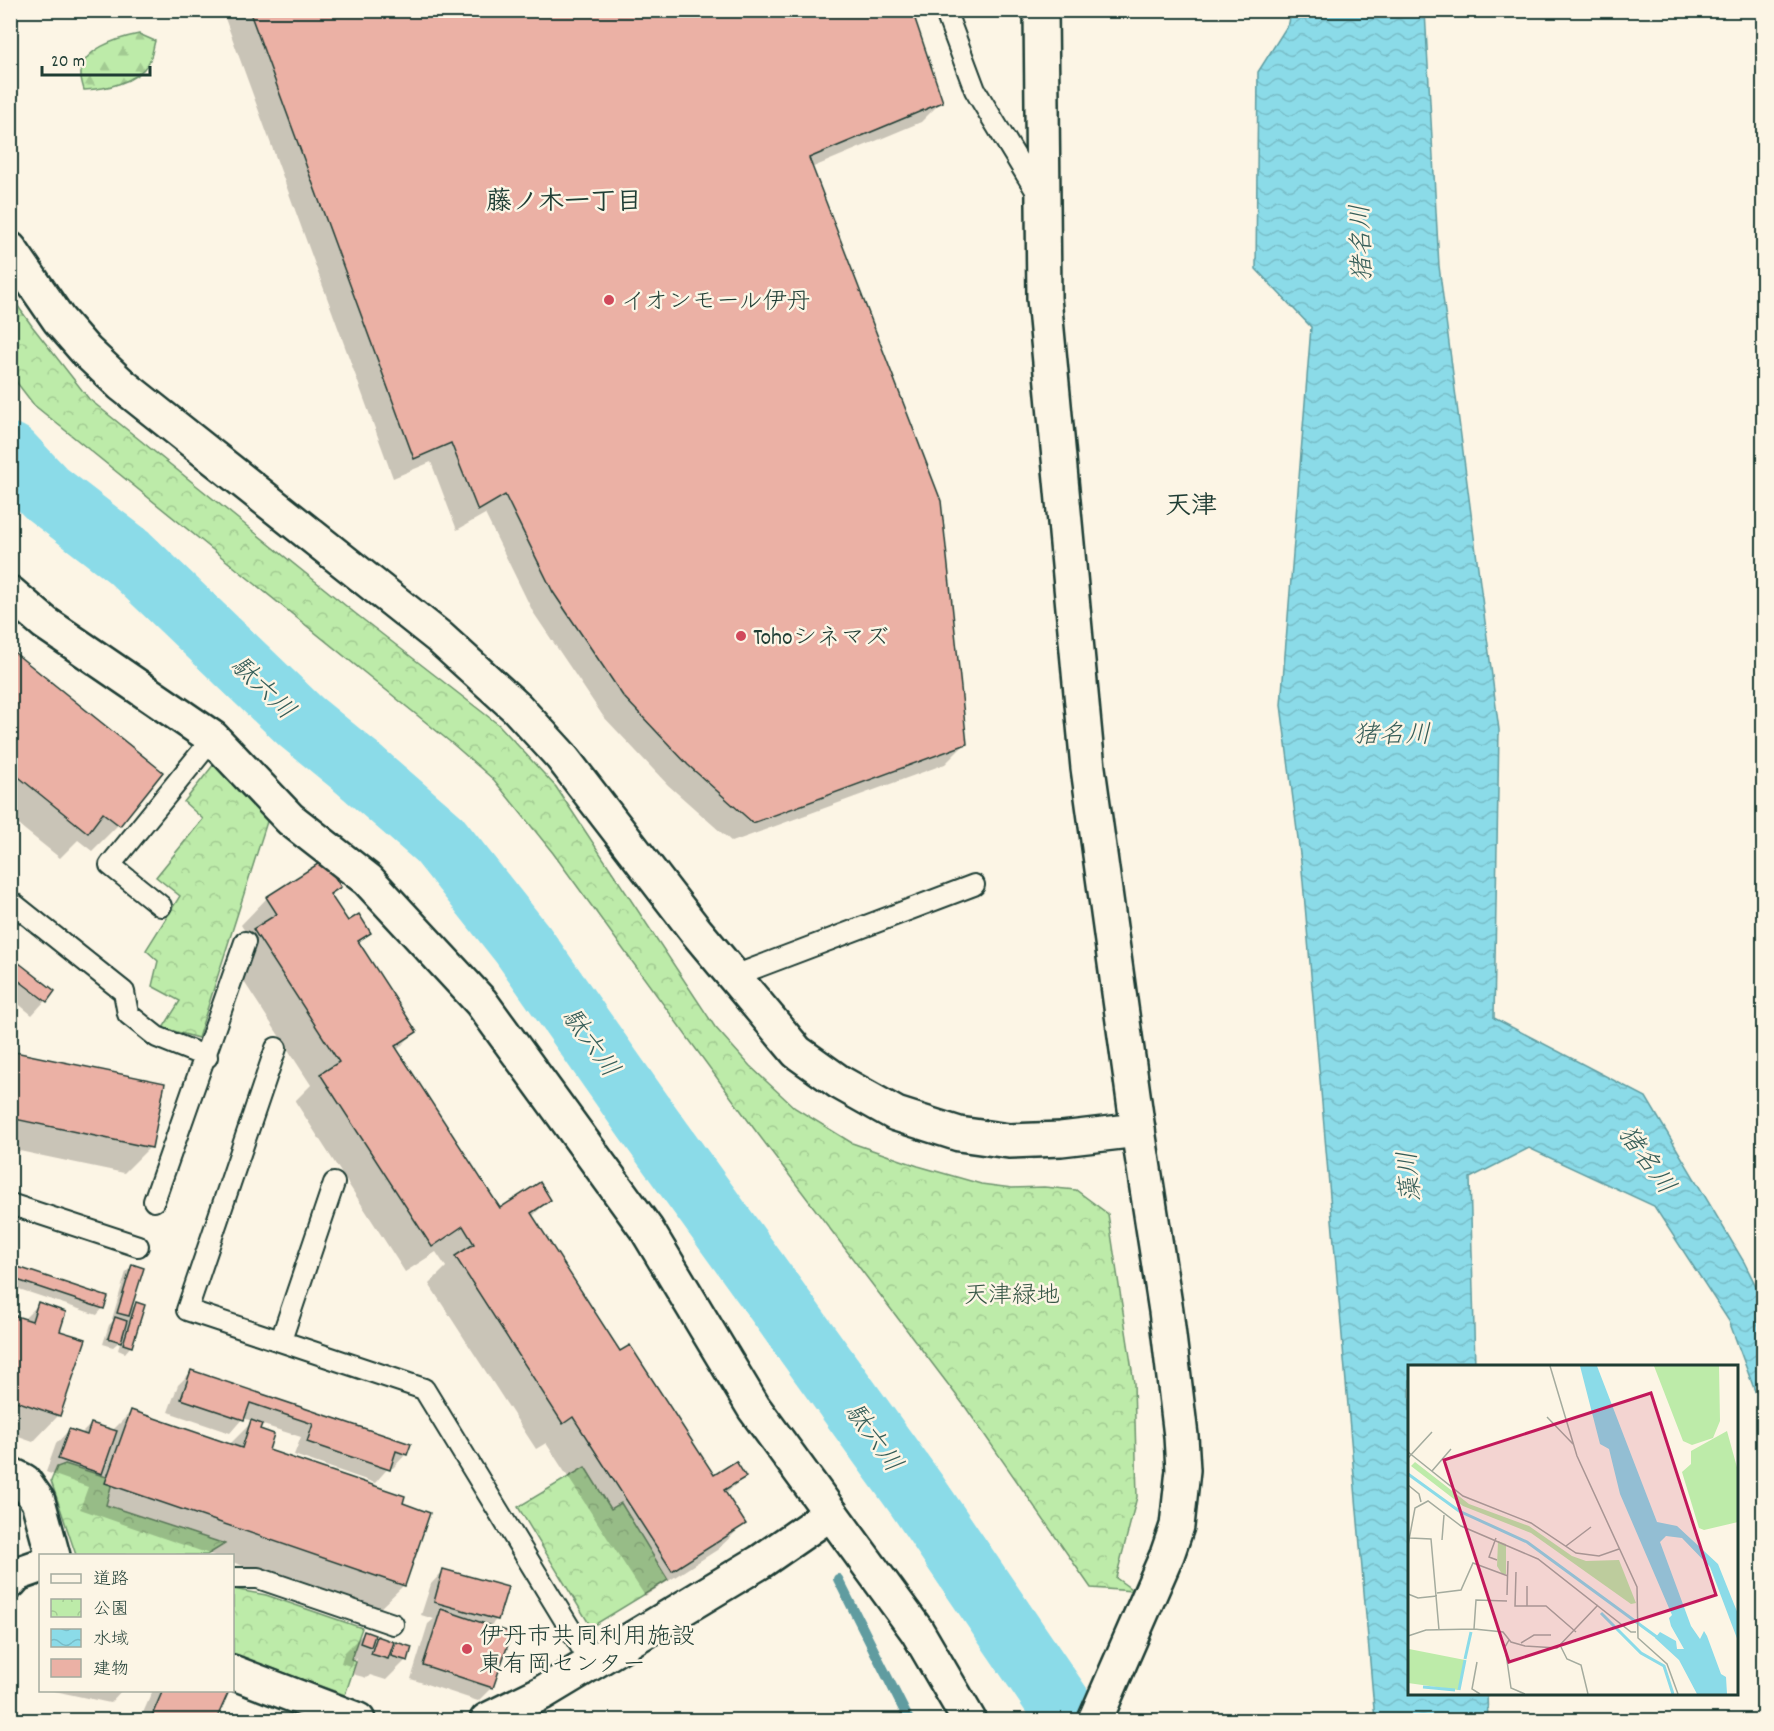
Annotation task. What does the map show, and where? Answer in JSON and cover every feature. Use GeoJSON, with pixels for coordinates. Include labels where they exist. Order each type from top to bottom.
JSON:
{"type":"FeatureCollection","features":[{"type":"Feature","properties":{"kind":"street"},"geometry":{"type":"LineString","coordinates":[[1041,10],[1044,298],[1088,768],[1182,1436],[1183,1470],[1177,1526],[1167,1555],[1095,1720]]}},
{"type":"Feature","properties":{"kind":"street"},"geometry":{"type":"LineString","coordinates":[[10,249],[59,320],[86,351],[122,385],[439,637],[517,708],[561,756],[695,930],[796,1052],[839,1082],[896,1114],[959,1134],[1009,1141],[1061,1139],[1138,1130]]}},
{"type":"Feature","properties":{"kind":"street"},"geometry":{"type":"LineString","coordinates":[[10,593],[45,622],[213,738],[290,819],[368,880],[481,1002],[647,1230],[754,1408],[917,1631],[969,1720]]}},
{"type":"Feature","properties":{"kind":"street"},"geometry":{"type":"LineString","coordinates":[[10,1474],[24,1481],[38,1501],[52,1554]]}},
{"type":"Feature","properties":{"kind":"street"},"geometry":{"type":"LineString","coordinates":[[487,1720],[542,1693],[591,1664],[760,1562],[831,1513]]}},
{"type":"Feature","properties":{"kind":"street"},"geometry":{"type":"LineString","coordinates":[[10,1582],[17,1574],[39,1566]]}},
{"type":"Feature","properties":{"kind":"street"},"geometry":{"type":"LineString","coordinates":[[234,1673],[358,1720]]}},
{"type":"Feature","properties":{"kind":"lane"},"geometry":{"type":"LineString","coordinates":[[945,10],[975,90],[1043,202]]}},
{"type":"Feature","properties":{"kind":"lane"},"geometry":{"type":"LineString","coordinates":[[161,906],[110,865],[213,738]]}},
{"type":"Feature","properties":{"kind":"lane"},"geometry":{"type":"LineString","coordinates":[[734,976],[974,885]]}},
{"type":"Feature","properties":{"kind":"lane"},"geometry":{"type":"LineString","coordinates":[[10,901],[124,992],[128,1014],[157,1037],[207,1057]]}},
{"type":"Feature","properties":{"kind":"lane"},"geometry":{"type":"LineString","coordinates":[[154,1201],[207,1057],[245,942]]}},
{"type":"Feature","properties":{"kind":"lane"},"geometry":{"type":"LineString","coordinates":[[276,1048],[188,1310],[424,1389],[591,1664]]}},
{"type":"Feature","properties":{"kind":"lane"},"geometry":{"type":"LineString","coordinates":[[281,1340],[334,1182]]}},
{"type":"Feature","properties":{"kind":"lane"},"geometry":{"type":"LineString","coordinates":[[10,1204],[138,1246]]}},
{"type":"Feature","properties":{"kind":"lane"},"geometry":{"type":"LineString","coordinates":[[234,1578],[258,1578],[393,1624]]}},
{"type":"Feature","properties":{"kind":"green space"},"geometry":{"type":"Polygon","coordinates":[[[139,34],[155,41],[149,62],[142,71],[119,84],[84,90],[81,76],[86,59],[102,46],[139,34]]]}},
{"type":"Feature","properties":{"kind":"green space","name":"天津緑地"},"geometry":{"type":"Polygon","coordinates":[[[10,295],[89,399],[356,614],[499,725],[556,787],[715,1027],[750,1066],[795,1108],[852,1143],[918,1166],[981,1184],[1012,1188],[1044,1187],[1076,1190],[1108,1214],[1134,1383],[1137,1497],[1116,1578],[1134,1591],[1091,1588],[966,1408],[755,1130],[553,853],[494,780],[454,745],[34,405],[11,375],[10,295]]]}},
{"type":"Feature","properties":{"kind":"green space"},"geometry":{"type":"Polygon","coordinates":[[[218,759],[272,806],[198,1038],[163,1028],[180,1001],[152,986],[158,961],[146,950],[180,896],[156,877],[203,819],[184,802],[218,759]]]}},
{"type":"Feature","properties":{"kind":"green space"},"geometry":{"type":"Polygon","coordinates":[[[65,1464],[113,1479],[106,1505],[225,1544],[209,1554],[76,1554],[51,1481],[57,1467],[65,1464]]]}},
{"type":"Feature","properties":{"kind":"green space"},"geometry":{"type":"Polygon","coordinates":[[[585,1467],[611,1509],[621,1503],[668,1580],[591,1627],[518,1507],[585,1467]]]}},
{"type":"Feature","properties":{"kind":"green space"},"geometry":{"type":"Polygon","coordinates":[[[234,1589],[266,1595],[362,1628],[351,1659],[356,1662],[345,1695],[234,1654],[234,1589]]]}},
{"type":"Feature","properties":{"kind":"water","name":"猪名川"},"geometry":{"type":"Polygon","coordinates":[[[1291,11],[1425,11],[1439,266],[1499,730],[1494,1018],[1646,1097],[1744,1262],[1763,1300],[1763,1413],[1729,1321],[1654,1206],[1529,1148],[1470,1178],[1475,1365],[1408,1365],[1408,1695],[1487,1695],[1488,1720],[1375,1720],[1302,870],[1281,705],[1311,327],[1256,269],[1258,72],[1289,23],[1291,11]]]}},
{"type":"Feature","properties":{"kind":"building","name":"イオンモール伊丹"},"geometry":{"type":"Polygon","coordinates":[[[249,10],[912,10],[943,102],[809,158],[941,501],[967,744],[753,823],[688,765],[623,696],[553,592],[505,495],[478,511],[451,443],[414,459],[249,10]]]}},
{"type":"Feature","properties":{"kind":"building"},"geometry":{"type":"Polygon","coordinates":[[[10,649],[163,772],[120,826],[103,813],[88,833],[10,770],[10,649]]]}},
{"type":"Feature","properties":{"kind":"building"},"geometry":{"type":"Polygon","coordinates":[[[324,860],[341,887],[330,894],[348,921],[359,914],[371,933],[358,941],[417,1032],[395,1046],[500,1208],[540,1182],[551,1200],[531,1213],[620,1351],[630,1345],[714,1475],[736,1461],[746,1477],[724,1490],[746,1524],[672,1571],[573,1417],[563,1424],[455,1256],[474,1244],[463,1226],[432,1247],[320,1074],[339,1062],[253,929],[277,914],[266,897],[324,860]]]}},
{"type":"Feature","properties":{"kind":"building"},"geometry":{"type":"Polygon","coordinates":[[[10,956],[55,991],[47,1002],[10,974],[10,956]]]}},
{"type":"Feature","properties":{"kind":"building"},"geometry":{"type":"Polygon","coordinates":[[[10,1051],[165,1083],[152,1148],[10,1118],[10,1051]]]}},
{"type":"Feature","properties":{"kind":"building"},"geometry":{"type":"Polygon","coordinates":[[[132,1264],[144,1268],[129,1316],[117,1313],[132,1264]]]}},
{"type":"Feature","properties":{"kind":"building"},"geometry":{"type":"Polygon","coordinates":[[[15,1266],[108,1297],[104,1309],[11,1278],[15,1266]]]}},
{"type":"Feature","properties":{"kind":"building"},"geometry":{"type":"Polygon","coordinates":[[[38,1302],[66,1312],[60,1331],[86,1339],[60,1416],[10,1399],[10,1314],[32,1321],[38,1302]]]}},
{"type":"Feature","properties":{"kind":"building"},"geometry":{"type":"Polygon","coordinates":[[[136,1302],[145,1305],[132,1347],[123,1344],[136,1302]]]}},
{"type":"Feature","properties":{"kind":"building"},"geometry":{"type":"Polygon","coordinates":[[[115,1317],[127,1321],[121,1342],[108,1338],[115,1317]]]}},
{"type":"Feature","properties":{"kind":"building"},"geometry":{"type":"Polygon","coordinates":[[[191,1370],[411,1444],[407,1455],[396,1451],[390,1470],[307,1442],[313,1424],[250,1403],[244,1420],[181,1399],[191,1370]]]}},
{"type":"Feature","properties":{"kind":"building"},"geometry":{"type":"Polygon","coordinates":[[[131,1410],[242,1448],[251,1420],[262,1424],[260,1429],[274,1434],[269,1450],[405,1496],[403,1503],[430,1513],[405,1586],[105,1483],[131,1410]]]}},
{"type":"Feature","properties":{"kind":"building"},"geometry":{"type":"Polygon","coordinates":[[[91,1423],[117,1431],[102,1474],[58,1459],[69,1429],[87,1435],[91,1423]]]}},
{"type":"Feature","properties":{"kind":"building"},"geometry":{"type":"Polygon","coordinates":[[[443,1569],[508,1587],[498,1620],[434,1602],[443,1569]]]}},
{"type":"Feature","properties":{"kind":"building","name":"伊丹市共同利用施設 東有岡センター"},"geometry":{"type":"Polygon","coordinates":[[[441,1609],[512,1633],[493,1688],[423,1665],[441,1609]]]}},
{"type":"Feature","properties":{"kind":"building"},"geometry":{"type":"Polygon","coordinates":[[[364,1631],[375,1635],[371,1647],[360,1643],[364,1631]]]}},
{"type":"Feature","properties":{"kind":"building"},"geometry":{"type":"Polygon","coordinates":[[[377,1636],[394,1642],[388,1659],[371,1654],[377,1636]]]}},
{"type":"Feature","properties":{"kind":"building"},"geometry":{"type":"Polygon","coordinates":[[[396,1642],[412,1647],[408,1661],[391,1656],[396,1642]]]}},
{"type":"Feature","properties":{"kind":"building"},"geometry":{"type":"Polygon","coordinates":[[[162,1692],[229,1692],[216,1720],[150,1720],[162,1692]]]}},
{"type":"Feature","properties":{"kind":"waterway","name":"駄六川"},"geometry":{"type":"LineString","coordinates":[[10,455],[46,493],[128,556],[301,722],[439,839],[523,945],[646,1120],[916,1494],[1070,1720]]}},
{"type":"Feature","properties":{"kind":"waterway"},"geometry":{"type":"LineString","coordinates":[[838,1579],[909,1720]]}},
{"type":"Feature","properties":{"kind":"place","name":"イオンモール伊丹"},"geometry":{"type":"Point","coordinates":[609,300]}},
{"type":"Feature","properties":{"kind":"place","name":"Tohoシネマズ"},"geometry":{"type":"Point","coordinates":[741,636]}},
{"type":"Feature","properties":{"kind":"place","name":"伊丹市共同利用施設 東有岡センター"},"geometry":{"type":"Point","coordinates":[467,1649]}},
{"type":"Feature","properties":{"kind":"district","name":"藤ノ木一丁目"},"geometry":{"type":"Point","coordinates":[564,200]}},
{"type":"Feature","properties":{"kind":"district","name":"天津"},"geometry":{"type":"Point","coordinates":[1191,504]}},
{"type":"Feature","properties":{"kind":"water label","name":"藻川"},"geometry":{"type":"Point","coordinates":[1408,1177]}}]}
